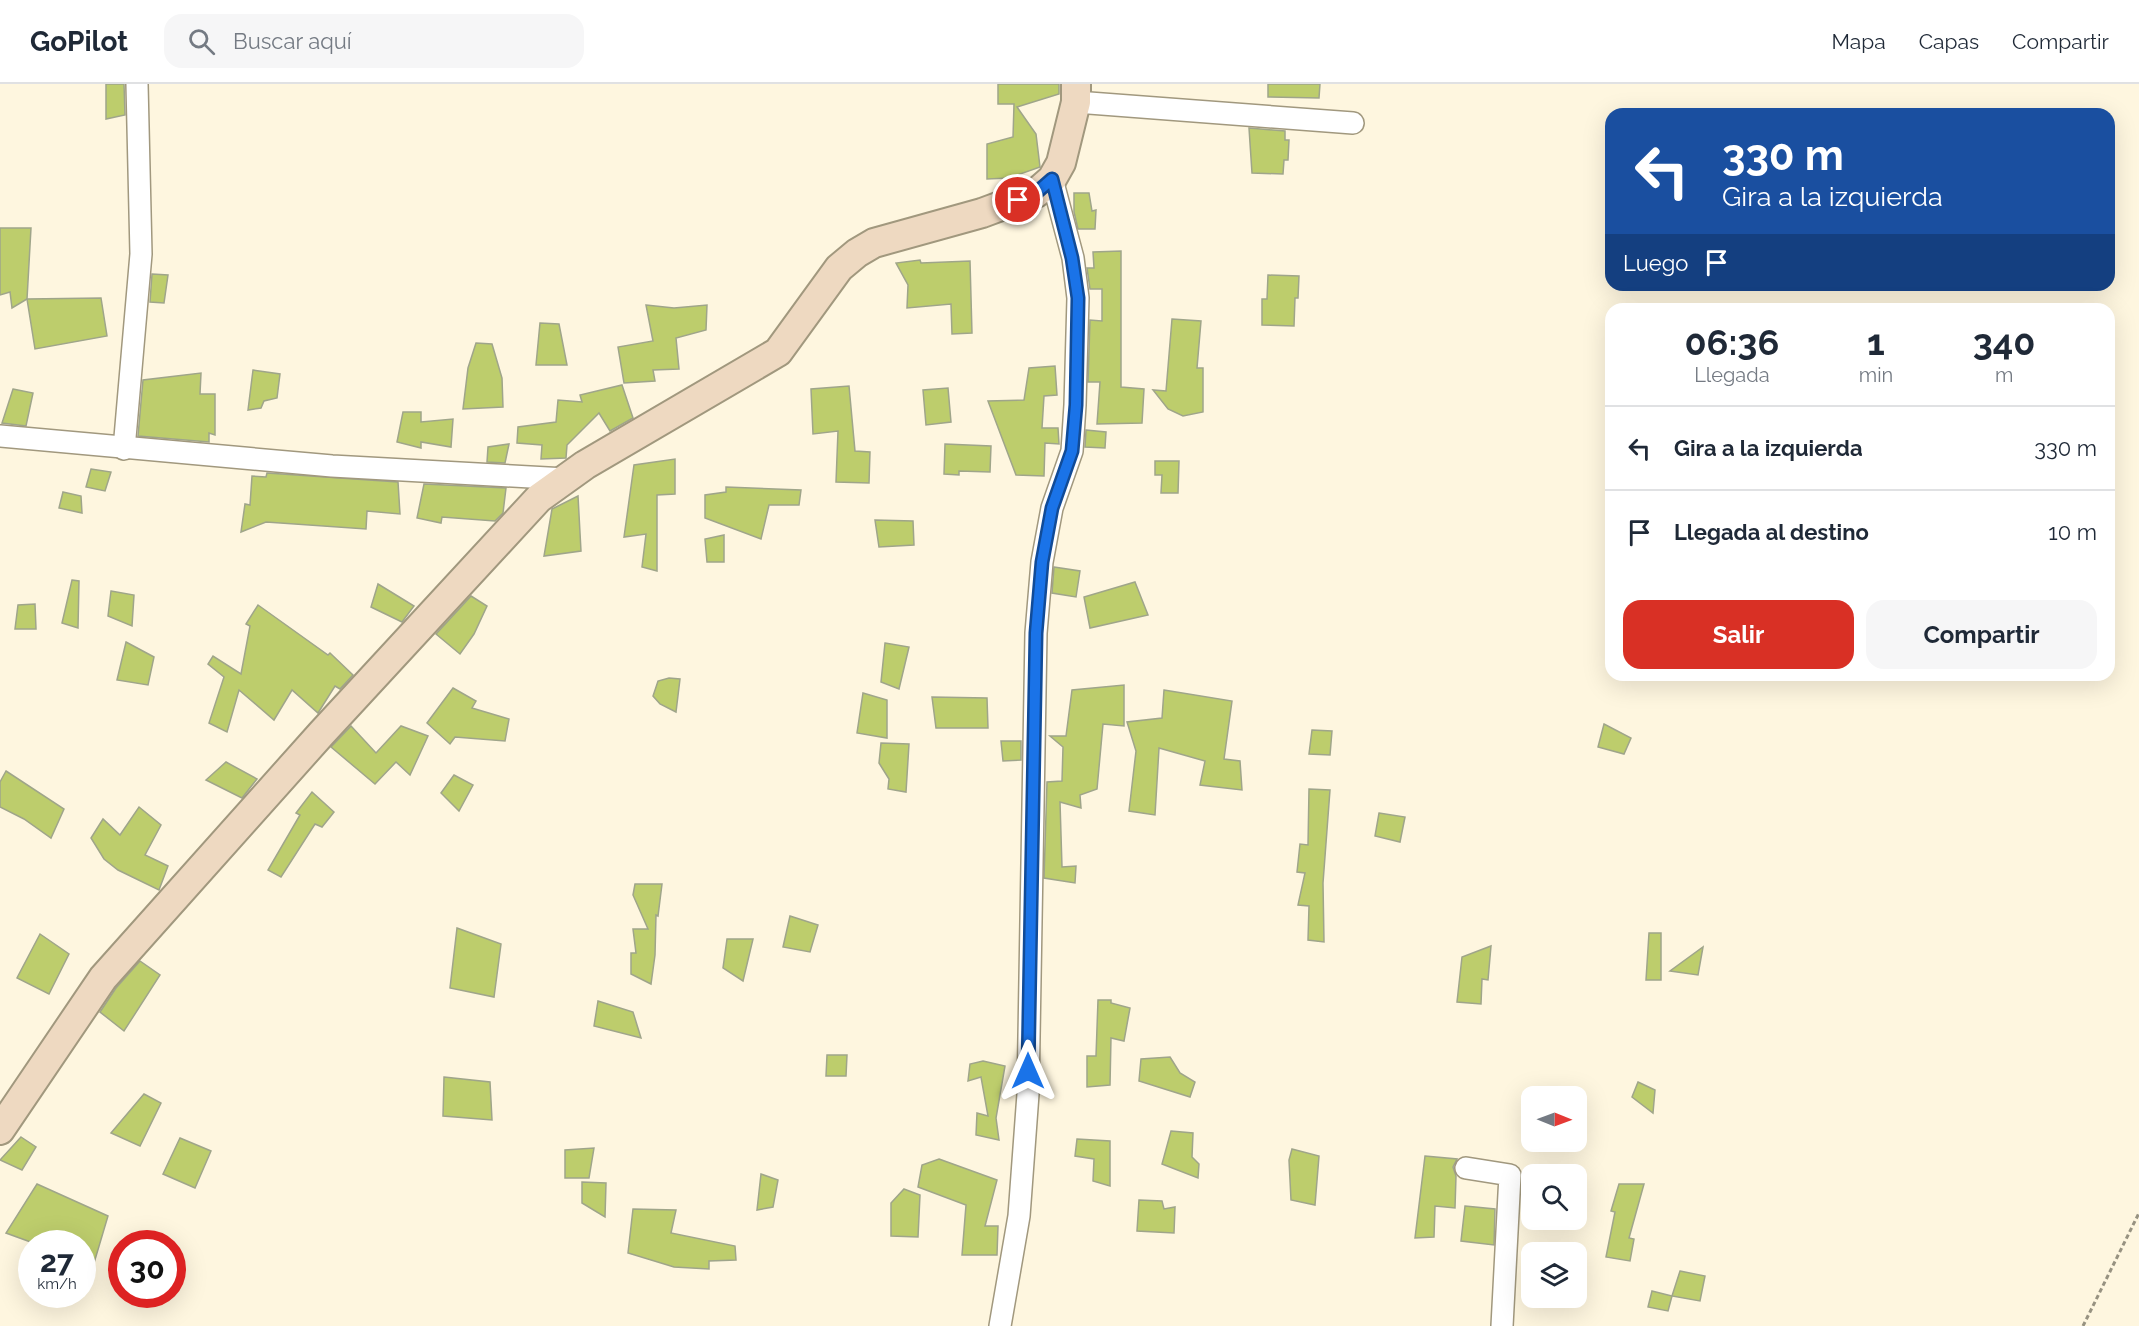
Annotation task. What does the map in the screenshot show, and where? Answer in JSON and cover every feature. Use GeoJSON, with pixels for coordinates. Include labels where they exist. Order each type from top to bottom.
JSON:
{"type":"FeatureCollection","features":[{"type":"Feature","properties":{"kind":"street"},"geometry":{"type":"LineString","coordinates":[[124,449],[141,254],[136,84]]}},
{"type":"Feature","properties":{"kind":"street"},"geometry":{"type":"LineString","coordinates":[[0,1130],[111,970],[321,734],[539,498],[585,465],[778,352],[839,268],[857,253],[874,243],[982,213],[1036,193],[1052,179],[1061,163],[1076,93],[1353,123]]}},
{"type":"Feature","properties":{"kind":"street"},"geometry":{"type":"LineString","coordinates":[[1000,1326],[1019,1216],[1028,1094],[1036,633],[1042,562],[1052,508],[1072,451],[1076,405],[1078,298],[1072,258],[1052,179]]}},
{"type":"Feature","properties":{"kind":"street"},"geometry":{"type":"LineString","coordinates":[[0,436],[332,466],[566,479]]}},
{"type":"Feature","properties":{"kind":"street"},"geometry":{"type":"LineString","coordinates":[[1466,1168],[1510,1175],[1502,1326]]}},
{"type":"Feature","properties":{"kind":"path"},"geometry":{"type":"LineString","coordinates":[[2083,1326],[2139,1213]]}},
{"type":"Feature","properties":{"kind":"building"},"geometry":{"type":"Polygon","coordinates":[[[106,84],[124,84],[125,115],[106,119],[106,84]]]}},
{"type":"Feature","properties":{"kind":"building"},"geometry":{"type":"Polygon","coordinates":[[[998,84],[1059,84],[1059,94],[1017,107],[1036,134],[1040,167],[1009,178],[987,179],[987,144],[1013,137],[1014,104],[998,104],[998,84]]]}},
{"type":"Feature","properties":{"kind":"building"},"geometry":{"type":"Polygon","coordinates":[[[1268,84],[1320,84],[1319,98],[1268,97],[1268,84]]]}},
{"type":"Feature","properties":{"kind":"building"},"geometry":{"type":"Polygon","coordinates":[[[1249,128],[1285,131],[1285,140],[1289,140],[1288,160],[1284,160],[1283,174],[1252,173],[1249,128]]]}},
{"type":"Feature","properties":{"kind":"building"},"geometry":{"type":"Polygon","coordinates":[[[1074,193],[1089,193],[1092,211],[1096,210],[1095,229],[1078,229],[1074,212],[1074,193]]]}},
{"type":"Feature","properties":{"kind":"building"},"geometry":{"type":"Polygon","coordinates":[[[0,228],[31,228],[27,299],[12,308],[10,292],[0,295],[0,228]]]}},
{"type":"Feature","properties":{"kind":"building"},"geometry":{"type":"Polygon","coordinates":[[[1121,251],[1121,387],[1144,389],[1142,423],[1097,424],[1100,382],[1088,382],[1090,320],[1102,321],[1102,289],[1090,289],[1087,268],[1094,268],[1093,252],[1121,251]]]}},
{"type":"Feature","properties":{"kind":"building"},"geometry":{"type":"Polygon","coordinates":[[[920,260],[921,263],[970,261],[972,333],[952,334],[951,304],[907,308],[908,285],[896,263],[920,260]]]}},
{"type":"Feature","properties":{"kind":"building"},"geometry":{"type":"Polygon","coordinates":[[[152,274],[168,275],[164,303],[150,302],[152,274]]]}},
{"type":"Feature","properties":{"kind":"building"},"geometry":{"type":"Polygon","coordinates":[[[1268,275],[1299,276],[1294,326],[1262,325],[1262,299],[1267,299],[1268,275]]]}},
{"type":"Feature","properties":{"kind":"building"},"geometry":{"type":"Polygon","coordinates":[[[101,298],[107,336],[35,349],[27,299],[101,298]]]}},
{"type":"Feature","properties":{"kind":"building"},"geometry":{"type":"Polygon","coordinates":[[[646,305],[674,308],[707,305],[706,330],[676,338],[679,369],[653,370],[655,381],[624,383],[618,347],[653,341],[646,305]]]}},
{"type":"Feature","properties":{"kind":"building"},"geometry":{"type":"Polygon","coordinates":[[[1172,319],[1201,321],[1197,368],[1203,368],[1203,412],[1183,416],[1168,409],[1153,390],[1166,391],[1172,319]]]}},
{"type":"Feature","properties":{"kind":"building"},"geometry":{"type":"Polygon","coordinates":[[[540,323],[559,324],[567,365],[536,365],[540,323]]]}},
{"type":"Feature","properties":{"kind":"building"},"geometry":{"type":"Polygon","coordinates":[[[476,343],[492,344],[502,378],[503,407],[463,409],[468,368],[476,343]]]}},
{"type":"Feature","properties":{"kind":"building"},"geometry":{"type":"Polygon","coordinates":[[[1055,366],[1057,395],[1044,396],[1042,428],[1058,428],[1059,444],[1045,443],[1044,476],[1016,475],[988,401],[1024,400],[1029,368],[1055,366]]]}},
{"type":"Feature","properties":{"kind":"building"},"geometry":{"type":"Polygon","coordinates":[[[253,370],[280,374],[277,398],[264,401],[261,408],[248,410],[253,370]]]}},
{"type":"Feature","properties":{"kind":"building"},"geometry":{"type":"Polygon","coordinates":[[[201,373],[200,394],[215,394],[215,435],[209,433],[209,442],[138,436],[143,380],[201,373]]]}},
{"type":"Feature","properties":{"kind":"building"},"geometry":{"type":"Polygon","coordinates":[[[622,385],[633,418],[610,431],[599,413],[567,445],[566,458],[541,459],[542,445],[517,443],[518,427],[556,422],[558,400],[582,402],[580,395],[622,385]]]}},
{"type":"Feature","properties":{"kind":"building"},"geometry":{"type":"Polygon","coordinates":[[[849,386],[855,451],[870,452],[869,483],[836,482],[838,431],[813,434],[811,389],[849,386]]]}},
{"type":"Feature","properties":{"kind":"building"},"geometry":{"type":"Polygon","coordinates":[[[948,388],[951,422],[926,425],[923,390],[948,388]]]}},
{"type":"Feature","properties":{"kind":"building"},"geometry":{"type":"Polygon","coordinates":[[[13,389],[33,393],[26,426],[2,423],[13,389]]]}},
{"type":"Feature","properties":{"kind":"building"},"geometry":{"type":"Polygon","coordinates":[[[403,412],[421,412],[421,422],[453,419],[451,447],[421,442],[421,448],[397,442],[403,412]]]}},
{"type":"Feature","properties":{"kind":"building"},"geometry":{"type":"Polygon","coordinates":[[[1086,430],[1106,432],[1105,448],[1085,447],[1086,430]]]}},
{"type":"Feature","properties":{"kind":"building"},"geometry":{"type":"Polygon","coordinates":[[[509,444],[505,463],[487,462],[488,447],[509,444]]]}},
{"type":"Feature","properties":{"kind":"building"},"geometry":{"type":"Polygon","coordinates":[[[945,444],[991,446],[990,472],[959,471],[959,475],[944,474],[945,444]]]}},
{"type":"Feature","properties":{"kind":"building"},"geometry":{"type":"Polygon","coordinates":[[[675,459],[675,494],[657,495],[657,571],[642,567],[646,534],[624,537],[634,465],[675,459]]]}},
{"type":"Feature","properties":{"kind":"building"},"geometry":{"type":"Polygon","coordinates":[[[1155,461],[1179,461],[1178,493],[1161,493],[1162,475],[1155,475],[1155,461]]]}},
{"type":"Feature","properties":{"kind":"building"},"geometry":{"type":"Polygon","coordinates":[[[91,469],[111,472],[105,491],[86,487],[91,469]]]}},
{"type":"Feature","properties":{"kind":"building"},"geometry":{"type":"Polygon","coordinates":[[[267,473],[398,482],[400,514],[367,511],[366,529],[266,522],[241,532],[245,504],[250,505],[252,476],[266,477],[267,473]]]}},
{"type":"Feature","properties":{"kind":"building"},"geometry":{"type":"Polygon","coordinates":[[[424,484],[506,488],[503,513],[495,521],[442,517],[441,523],[417,518],[424,484]]]}},
{"type":"Feature","properties":{"kind":"building"},"geometry":{"type":"Polygon","coordinates":[[[726,487],[801,490],[799,505],[769,505],[761,539],[705,518],[705,495],[726,492],[726,487]]]}},
{"type":"Feature","properties":{"kind":"building"},"geometry":{"type":"Polygon","coordinates":[[[63,492],[81,496],[82,513],[59,508],[63,492]]]}},
{"type":"Feature","properties":{"kind":"building"},"geometry":{"type":"Polygon","coordinates":[[[578,496],[581,551],[544,556],[552,509],[578,496]]]}},
{"type":"Feature","properties":{"kind":"building"},"geometry":{"type":"Polygon","coordinates":[[[875,520],[913,521],[914,545],[879,547],[875,520]]]}},
{"type":"Feature","properties":{"kind":"building"},"geometry":{"type":"Polygon","coordinates":[[[724,535],[724,562],[707,562],[705,539],[724,535]]]}},
{"type":"Feature","properties":{"kind":"building"},"geometry":{"type":"Polygon","coordinates":[[[1054,567],[1080,571],[1076,597],[1052,593],[1054,567]]]}},
{"type":"Feature","properties":{"kind":"building"},"geometry":{"type":"Polygon","coordinates":[[[72,580],[79,581],[78,628],[62,623],[72,580]]]}},
{"type":"Feature","properties":{"kind":"building"},"geometry":{"type":"Polygon","coordinates":[[[1135,582],[1148,615],[1090,628],[1084,597],[1135,582]]]}},
{"type":"Feature","properties":{"kind":"building"},"geometry":{"type":"Polygon","coordinates":[[[378,584],[414,606],[402,622],[371,607],[378,584]]]}},
{"type":"Feature","properties":{"kind":"building"},"geometry":{"type":"Polygon","coordinates":[[[111,591],[134,595],[132,626],[108,616],[111,591]]]}},
{"type":"Feature","properties":{"kind":"building"},"geometry":{"type":"Polygon","coordinates":[[[471,596],[487,606],[474,634],[460,654],[436,634],[471,596]]]}},
{"type":"Feature","properties":{"kind":"building"},"geometry":{"type":"Polygon","coordinates":[[[35,604],[36,629],[15,629],[18,605],[35,604]]]}},
{"type":"Feature","properties":{"kind":"building"},"geometry":{"type":"Polygon","coordinates":[[[258,605],[328,655],[330,653],[353,675],[340,689],[335,686],[318,713],[292,690],[274,720],[239,690],[227,732],[209,723],[224,677],[208,664],[213,656],[241,674],[250,626],[246,624],[258,605]]]}},
{"type":"Feature","properties":{"kind":"building"},"geometry":{"type":"Polygon","coordinates":[[[126,642],[154,657],[148,685],[117,680],[126,642]]]}},
{"type":"Feature","properties":{"kind":"building"},"geometry":{"type":"Polygon","coordinates":[[[885,643],[909,647],[899,689],[881,682],[885,643]]]}},
{"type":"Feature","properties":{"kind":"building"},"geometry":{"type":"Polygon","coordinates":[[[669,678],[680,679],[676,712],[660,704],[653,696],[658,681],[669,678]]]}},
{"type":"Feature","properties":{"kind":"building"},"geometry":{"type":"Polygon","coordinates":[[[1124,685],[1124,726],[1103,724],[1097,789],[1080,795],[1081,808],[1060,802],[1062,867],[1076,866],[1075,883],[1044,878],[1047,782],[1062,781],[1063,747],[1050,736],[1066,736],[1072,690],[1124,685]]]}},
{"type":"Feature","properties":{"kind":"building"},"geometry":{"type":"Polygon","coordinates":[[[453,688],[476,701],[472,708],[509,719],[505,741],[455,737],[450,744],[427,723],[453,688]]]}},
{"type":"Feature","properties":{"kind":"building"},"geometry":{"type":"Polygon","coordinates":[[[1164,690],[1232,701],[1224,759],[1240,761],[1242,790],[1200,785],[1205,761],[1159,748],[1155,815],[1129,811],[1136,751],[1127,722],[1162,718],[1164,690]]]}},
{"type":"Feature","properties":{"kind":"building"},"geometry":{"type":"Polygon","coordinates":[[[863,693],[887,700],[887,738],[857,733],[863,693]]]}},
{"type":"Feature","properties":{"kind":"building"},"geometry":{"type":"Polygon","coordinates":[[[932,697],[987,698],[988,728],[936,728],[932,697]]]}},
{"type":"Feature","properties":{"kind":"building"},"geometry":{"type":"Polygon","coordinates":[[[1604,724],[1631,738],[1624,754],[1598,747],[1604,724]]]}},
{"type":"Feature","properties":{"kind":"building"},"geometry":{"type":"Polygon","coordinates":[[[351,726],[376,753],[401,726],[428,736],[410,775],[396,762],[375,784],[331,747],[351,726]]]}},
{"type":"Feature","properties":{"kind":"building"},"geometry":{"type":"Polygon","coordinates":[[[1312,730],[1332,731],[1330,755],[1309,754],[1312,730]]]}},
{"type":"Feature","properties":{"kind":"building"},"geometry":{"type":"Polygon","coordinates":[[[1001,741],[1021,741],[1021,760],[1003,761],[1001,741]]]}},
{"type":"Feature","properties":{"kind":"building"},"geometry":{"type":"Polygon","coordinates":[[[881,743],[909,744],[906,792],[888,789],[889,779],[879,763],[881,743]]]}},
{"type":"Feature","properties":{"kind":"building"},"geometry":{"type":"Polygon","coordinates":[[[226,762],[257,779],[242,798],[206,780],[226,762]]]}},
{"type":"Feature","properties":{"kind":"building"},"geometry":{"type":"Polygon","coordinates":[[[6,771],[64,809],[51,838],[24,819],[0,807],[0,782],[6,771]]]}},
{"type":"Feature","properties":{"kind":"building"},"geometry":{"type":"Polygon","coordinates":[[[454,775],[473,785],[459,811],[441,793],[454,775]]]}},
{"type":"Feature","properties":{"kind":"building"},"geometry":{"type":"Polygon","coordinates":[[[1309,789],[1330,790],[1323,883],[1324,942],[1308,940],[1309,906],[1298,905],[1305,873],[1297,872],[1300,844],[1308,845],[1309,789]]]}},
{"type":"Feature","properties":{"kind":"building"},"geometry":{"type":"Polygon","coordinates":[[[312,792],[334,812],[322,827],[315,824],[281,877],[268,870],[300,815],[296,813],[312,792]]]}},
{"type":"Feature","properties":{"kind":"building"},"geometry":{"type":"Polygon","coordinates":[[[139,807],[161,825],[145,855],[168,866],[159,890],[118,870],[104,859],[91,838],[103,819],[120,835],[139,807]]]}},
{"type":"Feature","properties":{"kind":"building"},"geometry":{"type":"Polygon","coordinates":[[[1379,813],[1405,817],[1400,842],[1375,836],[1379,813]]]}},
{"type":"Feature","properties":{"kind":"building"},"geometry":{"type":"Polygon","coordinates":[[[635,884],[662,884],[658,916],[656,915],[655,955],[651,984],[631,974],[631,953],[636,953],[633,929],[648,929],[633,895],[635,884]]]}},
{"type":"Feature","properties":{"kind":"building"},"geometry":{"type":"Polygon","coordinates":[[[790,916],[818,925],[810,952],[783,947],[790,916]]]}},
{"type":"Feature","properties":{"kind":"building"},"geometry":{"type":"Polygon","coordinates":[[[457,928],[501,944],[494,997],[450,988],[457,928]]]}},
{"type":"Feature","properties":{"kind":"building"},"geometry":{"type":"Polygon","coordinates":[[[1649,933],[1661,933],[1661,980],[1646,980],[1649,933]]]}},
{"type":"Feature","properties":{"kind":"building"},"geometry":{"type":"Polygon","coordinates":[[[40,934],[69,954],[49,994],[17,978],[40,934]]]}},
{"type":"Feature","properties":{"kind":"building"},"geometry":{"type":"Polygon","coordinates":[[[727,939],[753,939],[743,981],[723,968],[727,939]]]}},
{"type":"Feature","properties":{"kind":"building"},"geometry":{"type":"Polygon","coordinates":[[[1491,946],[1488,980],[1482,979],[1481,1004],[1457,1002],[1462,957],[1491,946]]]}},
{"type":"Feature","properties":{"kind":"building"},"geometry":{"type":"Polygon","coordinates":[[[1703,947],[1698,975],[1670,971],[1703,947]]]}},
{"type":"Feature","properties":{"kind":"building"},"geometry":{"type":"Polygon","coordinates":[[[140,961],[160,975],[124,1031],[100,1012],[116,988],[140,961]]]}},
{"type":"Feature","properties":{"kind":"building"},"geometry":{"type":"Polygon","coordinates":[[[1098,1000],[1111,1000],[1111,1003],[1130,1008],[1124,1041],[1111,1038],[1110,1085],[1087,1087],[1087,1056],[1096,1056],[1098,1000]]]}},
{"type":"Feature","properties":{"kind":"building"},"geometry":{"type":"Polygon","coordinates":[[[598,1001],[633,1012],[641,1038],[594,1026],[598,1001]]]}},
{"type":"Feature","properties":{"kind":"building"},"geometry":{"type":"Polygon","coordinates":[[[827,1055],[847,1055],[846,1076],[826,1076],[827,1055]]]}},
{"type":"Feature","properties":{"kind":"building"},"geometry":{"type":"Polygon","coordinates":[[[1170,1057],[1180,1073],[1195,1082],[1190,1097],[1139,1081],[1141,1059],[1170,1057]]]}},
{"type":"Feature","properties":{"kind":"building"},"geometry":{"type":"Polygon","coordinates":[[[983,1061],[1005,1066],[996,1118],[999,1140],[976,1135],[977,1113],[988,1116],[981,1077],[968,1081],[970,1064],[983,1061]]]}},
{"type":"Feature","properties":{"kind":"building"},"geometry":{"type":"Polygon","coordinates":[[[444,1077],[490,1082],[492,1120],[443,1116],[444,1077]]]}},
{"type":"Feature","properties":{"kind":"building"},"geometry":{"type":"Polygon","coordinates":[[[1638,1082],[1655,1090],[1653,1113],[1632,1097],[1638,1082]]]}},
{"type":"Feature","properties":{"kind":"building"},"geometry":{"type":"Polygon","coordinates":[[[144,1094],[161,1103],[140,1146],[111,1133],[144,1094]]]}},
{"type":"Feature","properties":{"kind":"building"},"geometry":{"type":"Polygon","coordinates":[[[1171,1131],[1193,1133],[1192,1157],[1199,1164],[1198,1178],[1162,1164],[1171,1131]]]}},
{"type":"Feature","properties":{"kind":"building"},"geometry":{"type":"Polygon","coordinates":[[[21,1137],[36,1147],[22,1170],[0,1160],[21,1137]]]}},
{"type":"Feature","properties":{"kind":"building"},"geometry":{"type":"Polygon","coordinates":[[[180,1138],[211,1151],[195,1188],[163,1174],[180,1138]]]}},
{"type":"Feature","properties":{"kind":"building"},"geometry":{"type":"Polygon","coordinates":[[[1077,1139],[1110,1141],[1110,1186],[1093,1181],[1094,1159],[1075,1156],[1077,1139]]]}},
{"type":"Feature","properties":{"kind":"building"},"geometry":{"type":"Polygon","coordinates":[[[594,1148],[589,1178],[565,1178],[565,1150],[594,1148]]]}},
{"type":"Feature","properties":{"kind":"building"},"geometry":{"type":"Polygon","coordinates":[[[1292,1149],[1319,1156],[1315,1205],[1291,1200],[1289,1160],[1292,1149]]]}},
{"type":"Feature","properties":{"kind":"building"},"geometry":{"type":"Polygon","coordinates":[[[1425,1156],[1457,1159],[1453,1167],[1456,1176],[1455,1208],[1435,1206],[1434,1237],[1415,1238],[1425,1156]]]}},
{"type":"Feature","properties":{"kind":"building"},"geometry":{"type":"Polygon","coordinates":[[[939,1159],[997,1180],[985,1226],[998,1226],[997,1255],[962,1255],[966,1205],[918,1187],[922,1165],[939,1159]]]}},
{"type":"Feature","properties":{"kind":"building"},"geometry":{"type":"Polygon","coordinates":[[[761,1174],[778,1180],[773,1207],[757,1210],[761,1174]]]}},
{"type":"Feature","properties":{"kind":"building"},"geometry":{"type":"Polygon","coordinates":[[[582,1182],[606,1183],[605,1217],[582,1203],[582,1182]]]}},
{"type":"Feature","properties":{"kind":"building"},"geometry":{"type":"Polygon","coordinates":[[[37,1184],[108,1216],[96,1256],[96,1230],[18,1230],[18,1237],[6,1233],[37,1184]]]}},
{"type":"Feature","properties":{"kind":"building"},"geometry":{"type":"Polygon","coordinates":[[[1619,1184],[1644,1184],[1629,1238],[1634,1239],[1630,1261],[1606,1257],[1615,1212],[1611,1211],[1619,1184]]]}},
{"type":"Feature","properties":{"kind":"building"},"geometry":{"type":"Polygon","coordinates":[[[904,1189],[920,1195],[918,1237],[891,1236],[891,1203],[904,1189]]]}},
{"type":"Feature","properties":{"kind":"building"},"geometry":{"type":"Polygon","coordinates":[[[1139,1200],[1162,1201],[1164,1209],[1175,1207],[1174,1233],[1137,1231],[1139,1200]]]}},
{"type":"Feature","properties":{"kind":"building"},"geometry":{"type":"Polygon","coordinates":[[[1465,1206],[1495,1209],[1494,1245],[1461,1241],[1465,1206]]]}},
{"type":"Feature","properties":{"kind":"building"},"geometry":{"type":"Polygon","coordinates":[[[633,1209],[676,1210],[671,1233],[735,1246],[736,1260],[709,1261],[709,1269],[674,1267],[628,1253],[633,1209]]]}},
{"type":"Feature","properties":{"kind":"building"},"geometry":{"type":"Polygon","coordinates":[[[1680,1271],[1705,1276],[1700,1301],[1672,1296],[1680,1271]]]}},
{"type":"Feature","properties":{"kind":"building"},"geometry":{"type":"Polygon","coordinates":[[[1652,1291],[1672,1296],[1668,1311],[1648,1307],[1652,1291]]]}},
{"type":"Feature","properties":{"kind":"route"},"geometry":{"type":"LineString","coordinates":[[1018,200],[1036,193],[1052,179],[1072,258],[1078,298],[1076,405],[1072,451],[1052,508],[1042,562],[1036,633],[1030,857],[1028,1071]]}}]}
